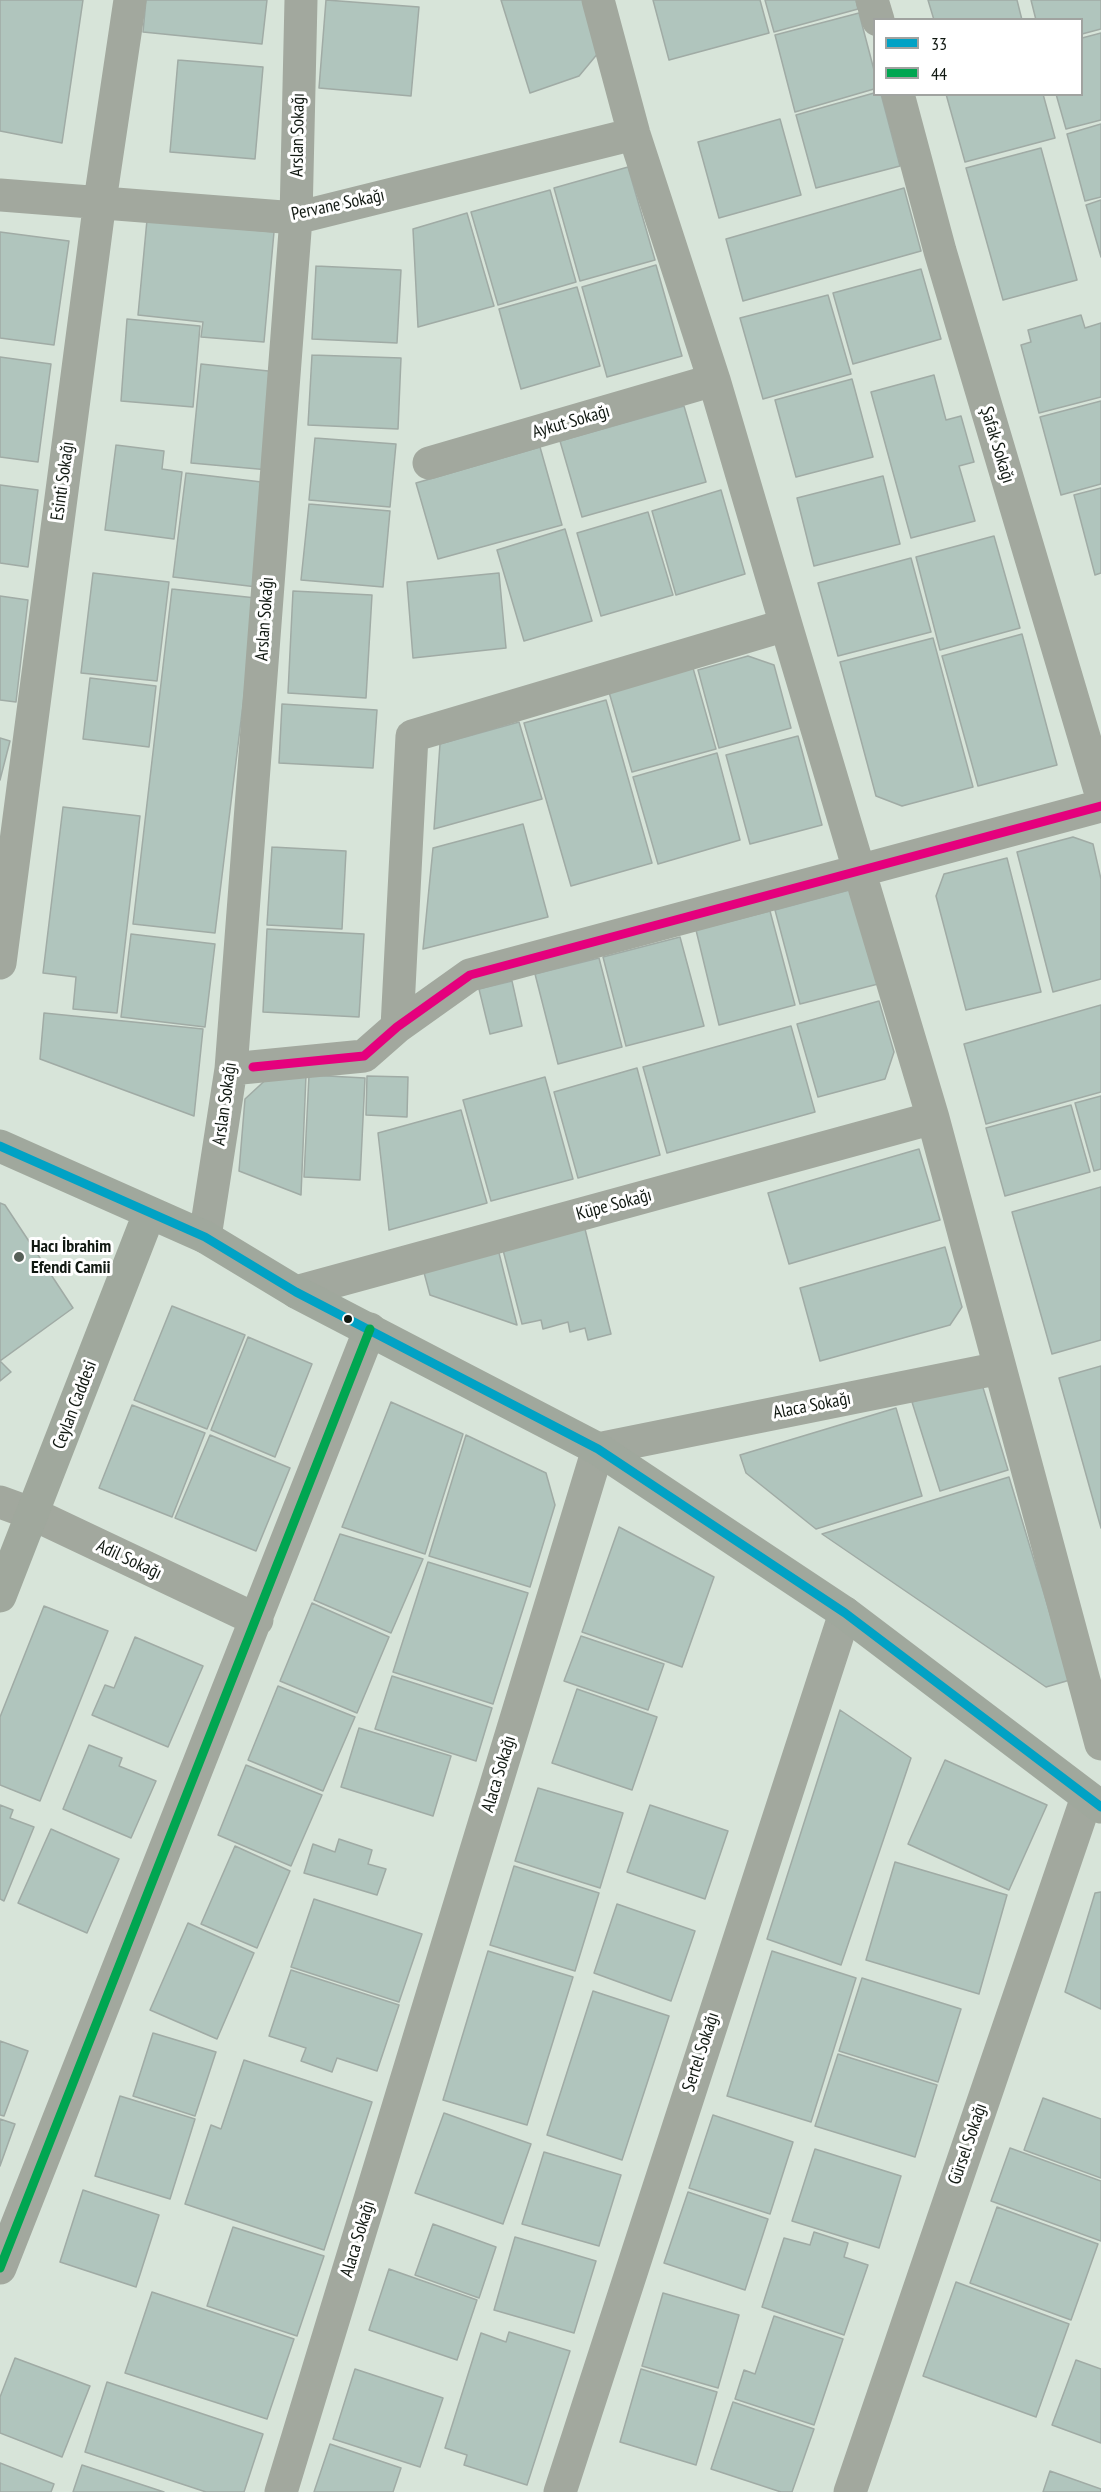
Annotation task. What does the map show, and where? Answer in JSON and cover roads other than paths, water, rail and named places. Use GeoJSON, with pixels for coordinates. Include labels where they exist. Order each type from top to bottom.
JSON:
{"type":"FeatureCollection","features":[{"type":"Feature","properties":{"kind":"street","name":"Esinti Sokağı"},"geometry":{"type":"LineString","coordinates":[[0,963],[100,201],[130,0]]}},
{"type":"Feature","properties":{"kind":"street","name":"Arslan Sokağı"},"geometry":{"type":"LineString","coordinates":[[205,1237],[231,1069],[296,218],[301,0]]}},
{"type":"Feature","properties":{"kind":"street"},"geometry":{"type":"LineString","coordinates":[[598,0],[634,134],[714,380],[933,1118],[1101,1744]]}},
{"type":"Feature","properties":{"kind":"street"},"geometry":{"type":"LineString","coordinates":[[872,0],[877,18]]}},
{"type":"Feature","properties":{"kind":"street","name":"Şafak Sokağı"},"geometry":{"type":"LineString","coordinates":[[899,96],[940,251],[1101,794]]}},
{"type":"Feature","properties":{"kind":"street","name":"Pervane Sokağı"},"geometry":{"type":"LineString","coordinates":[[0,195],[296,218],[634,134]]}},
{"type":"Feature","properties":{"kind":"street","name":"Aykut Sokağı"},"geometry":{"type":"LineString","coordinates":[[429,463],[714,380]]}},
{"type":"Feature","properties":{"kind":"street"},"geometry":{"type":"LineString","coordinates":[[398,1027],[412,736],[786,625]]}},
{"type":"Feature","properties":{"kind":"street"},"geometry":{"type":"LineString","coordinates":[[231,1069],[364,1056],[398,1027],[470,975],[1101,806]]}},
{"type":"Feature","properties":{"kind":"street","name":"Küpe Sokağı"},"geometry":{"type":"LineString","coordinates":[[296,1292],[933,1118]]}},
{"type":"Feature","properties":{"kind":"street"},"geometry":{"type":"LineString","coordinates":[[0,1146],[205,1237],[296,1292],[598,1449],[845,1613],[1094,1802]]}},
{"type":"Feature","properties":{"kind":"street","name":"Ceylan Caddesi"},"geometry":{"type":"LineString","coordinates":[[0,1596],[149,1214]]}},
{"type":"Feature","properties":{"kind":"street"},"geometry":{"type":"LineString","coordinates":[[0,2268],[370,1329]]}},
{"type":"Feature","properties":{"kind":"street","name":"Alaca Sokağı"},"geometry":{"type":"LineString","coordinates":[[281,2492],[598,1449],[1000,1368]]}},
{"type":"Feature","properties":{"kind":"street","name":"Adil Sokağı"},"geometry":{"type":"LineString","coordinates":[[0,1502],[33,1514],[257,1620]]}},
{"type":"Feature","properties":{"kind":"street","name":"Sertel Sokağı"},"geometry":{"type":"LineString","coordinates":[[560,2492],[845,1613]]}},
{"type":"Feature","properties":{"kind":"street","name":"Gürsel Sokağı"},"geometry":{"type":"LineString","coordinates":[[850,2492],[1094,1802]]}},
{"type":"Feature","properties":{"kind":"place","name":"Hacı İbrahim Efendi Camii"},"geometry":{"type":"Point","coordinates":[19,1257]}}]}
